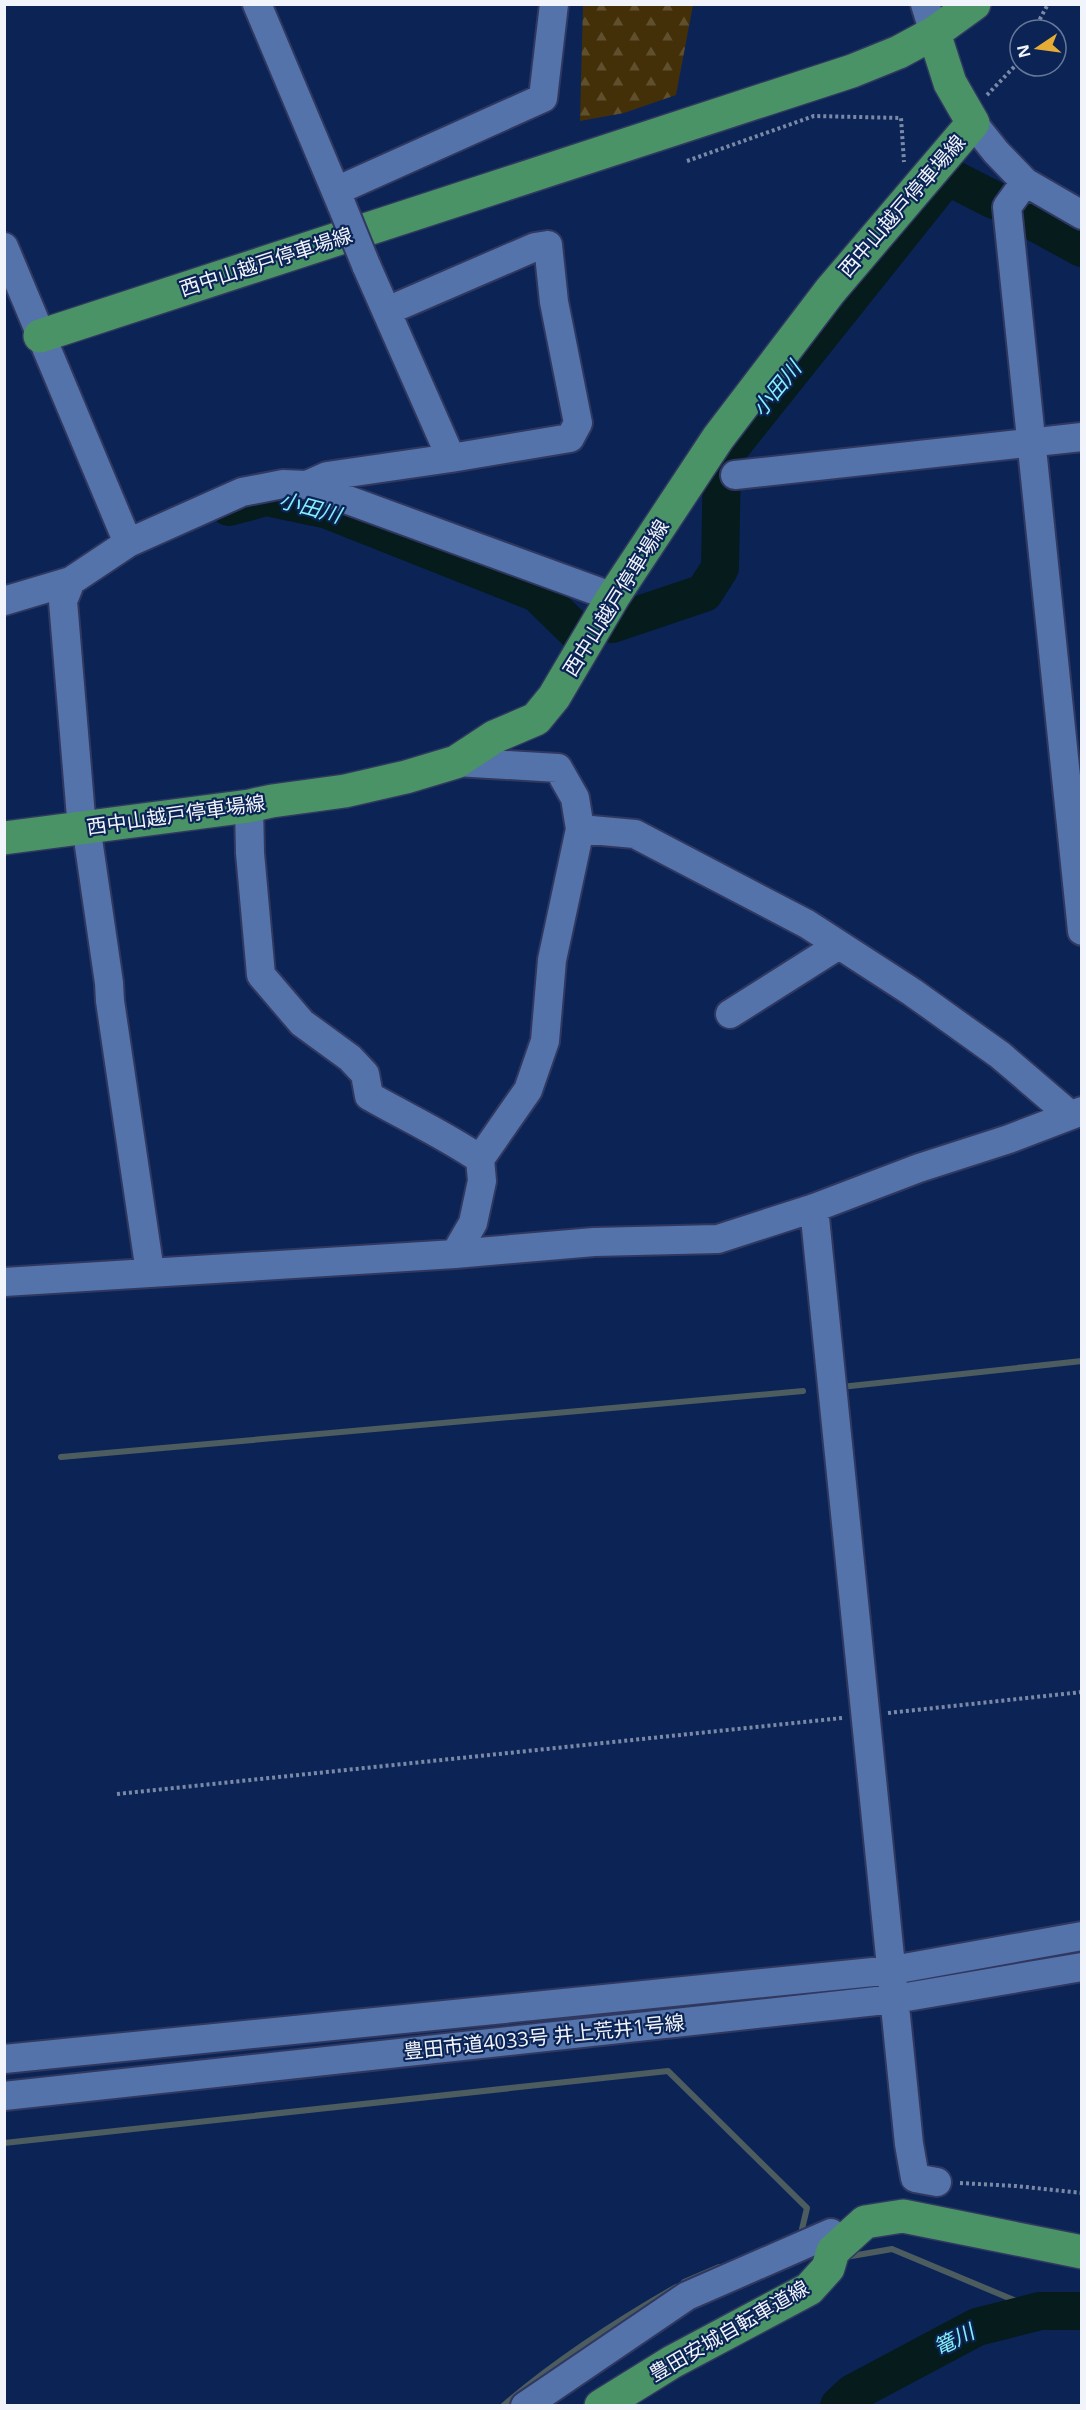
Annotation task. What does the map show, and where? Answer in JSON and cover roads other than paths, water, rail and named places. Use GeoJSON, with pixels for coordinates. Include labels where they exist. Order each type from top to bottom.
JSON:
{"type":"FeatureCollection","features":[{"type":"Feature","properties":{"kind":"main road","name":"西中山越戸停車場線"},"geometry":{"type":"LineString","coordinates":[[40,336],[807,86],[899,52],[929,19],[974,4]]}},
{"type":"Feature","properties":{"kind":"main road","name":"西中山越戸停車場線"},"geometry":{"type":"LineString","coordinates":[[4,838],[249,806],[406,777],[456,762],[494,737],[536,719],[554,697],[613,597],[718,438],[830,291],[906,199],[968,116],[950,83],[929,19]]}},
{"type":"Feature","properties":{"kind":"main road","name":"豊田安城自転車道線"},"geometry":{"type":"LineString","coordinates":[[601,2406],[672,2362],[809,2289],[828,2268],[833,2251],[865,2222],[903,2216],[1082,2252]]}},
{"type":"Feature","properties":{"kind":"street"},"geometry":{"type":"LineString","coordinates":[[257,4],[366,265],[451,458]]}},
{"type":"Feature","properties":{"kind":"street"},"geometry":{"type":"LineString","coordinates":[[339,199],[543,98],[554,4]]}},
{"type":"Feature","properties":{"kind":"street"},"geometry":{"type":"LineString","coordinates":[[968,116],[996,152],[1025,182],[1082,215]]}},
{"type":"Feature","properties":{"kind":"street"},"geometry":{"type":"LineString","coordinates":[[1025,182],[1007,207],[1082,932]]}},
{"type":"Feature","properties":{"kind":"street"},"geometry":{"type":"LineString","coordinates":[[307,485],[327,476],[570,438],[578,423],[554,302],[548,245],[535,247],[387,311]]}},
{"type":"Feature","properties":{"kind":"street"},"geometry":{"type":"LineString","coordinates":[[4,247],[128,543]]}},
{"type":"Feature","properties":{"kind":"street"},"geometry":{"type":"LineString","coordinates":[[735,475],[1082,437]]}},
{"type":"Feature","properties":{"kind":"street"},"geometry":{"type":"LineString","coordinates":[[4,601],[71,581],[128,543],[242,492],[283,484],[307,485],[613,597]]}},
{"type":"Feature","properties":{"kind":"street"},"geometry":{"type":"LineString","coordinates":[[71,581],[63,601],[82,829],[88,839],[150,1272]]}},
{"type":"Feature","properties":{"kind":"street"},"geometry":{"type":"LineString","coordinates":[[455,1254],[473,1223],[482,1181],[480,1159],[528,1090],[545,1041],[552,960],[580,829],[575,798],[558,768],[456,762]]}},
{"type":"Feature","properties":{"kind":"street"},"geometry":{"type":"LineString","coordinates":[[249,806],[251,865],[261,975],[302,1023],[350,1058],[365,1074],[369,1096],[423,1127],[444,1136],[480,1159]]}},
{"type":"Feature","properties":{"kind":"street"},"geometry":{"type":"LineString","coordinates":[[580,829],[635,834],[788,913],[912,992],[1076,1113]]}},
{"type":"Feature","properties":{"kind":"street"},"geometry":{"type":"LineString","coordinates":[[730,1014],[839,945]]}},
{"type":"Feature","properties":{"kind":"street"},"geometry":{"type":"LineString","coordinates":[[4,1282],[455,1254],[594,1242],[718,1239],[814,1208],[920,1168],[1010,1139],[1076,1113]]}},
{"type":"Feature","properties":{"kind":"street"},"geometry":{"type":"LineString","coordinates":[[814,1208],[909,2144],[915,2178],[937,2182]]}},
{"type":"Feature","properties":{"kind":"street","name":"豊田市道4033号 井上荒井1号線"},"geometry":{"type":"LineString","coordinates":[[4,2059],[893,1970],[1082,1936]]}},
{"type":"Feature","properties":{"kind":"street","name":"豊田市道4033号 井上荒井1号線"},"geometry":{"type":"LineString","coordinates":[[4,2096],[895,1999],[1082,1967]]}},
{"type":"Feature","properties":{"kind":"street"},"geometry":{"type":"LineString","coordinates":[[525,2406],[687,2296],[831,2233]]}},
{"type":"Feature","properties":{"kind":"waterway","name":"小田川"},"geometry":{"type":"LineString","coordinates":[[612,624],[704,593],[720,568],[722,458],[947,176],[994,200]]}},
{"type":"Feature","properties":{"kind":"waterway","name":"小田川"},"geometry":{"type":"LineString","coordinates":[[1023,216],[1082,248]]}},
{"type":"Feature","properties":{"kind":"waterway","name":"小田川"},"geometry":{"type":"LineString","coordinates":[[229,507],[266,497],[328,510],[537,593],[580,635]]}},
{"type":"Feature","properties":{"kind":"waterway"},"geometry":{"type":"LineString","coordinates":[[841,1387],[1082,1361]]}},
{"type":"Feature","properties":{"kind":"waterway"},"geometry":{"type":"LineString","coordinates":[[61,1457],[803,1391]]}},
{"type":"Feature","properties":{"kind":"waterway"},"geometry":{"type":"LineString","coordinates":[[4,2143],[668,2071],[807,2208],[802,2229]]}},
{"type":"Feature","properties":{"kind":"waterway"},"geometry":{"type":"LineString","coordinates":[[846,2257],[892,2249],[1040,2311]]}},
{"type":"Feature","properties":{"kind":"waterway"},"geometry":{"type":"LineString","coordinates":[[684,2282],[719,2267]]}},
{"type":"Feature","properties":{"kind":"waterway"},"geometry":{"type":"LineString","coordinates":[[503,2406],[586,2342],[676,2287]]}},
{"type":"Feature","properties":{"kind":"waterway","name":"篭川"},"geometry":{"type":"LineString","coordinates":[[839,2406],[853,2393],[977,2327],[1040,2311],[1082,2311]]}}]}
